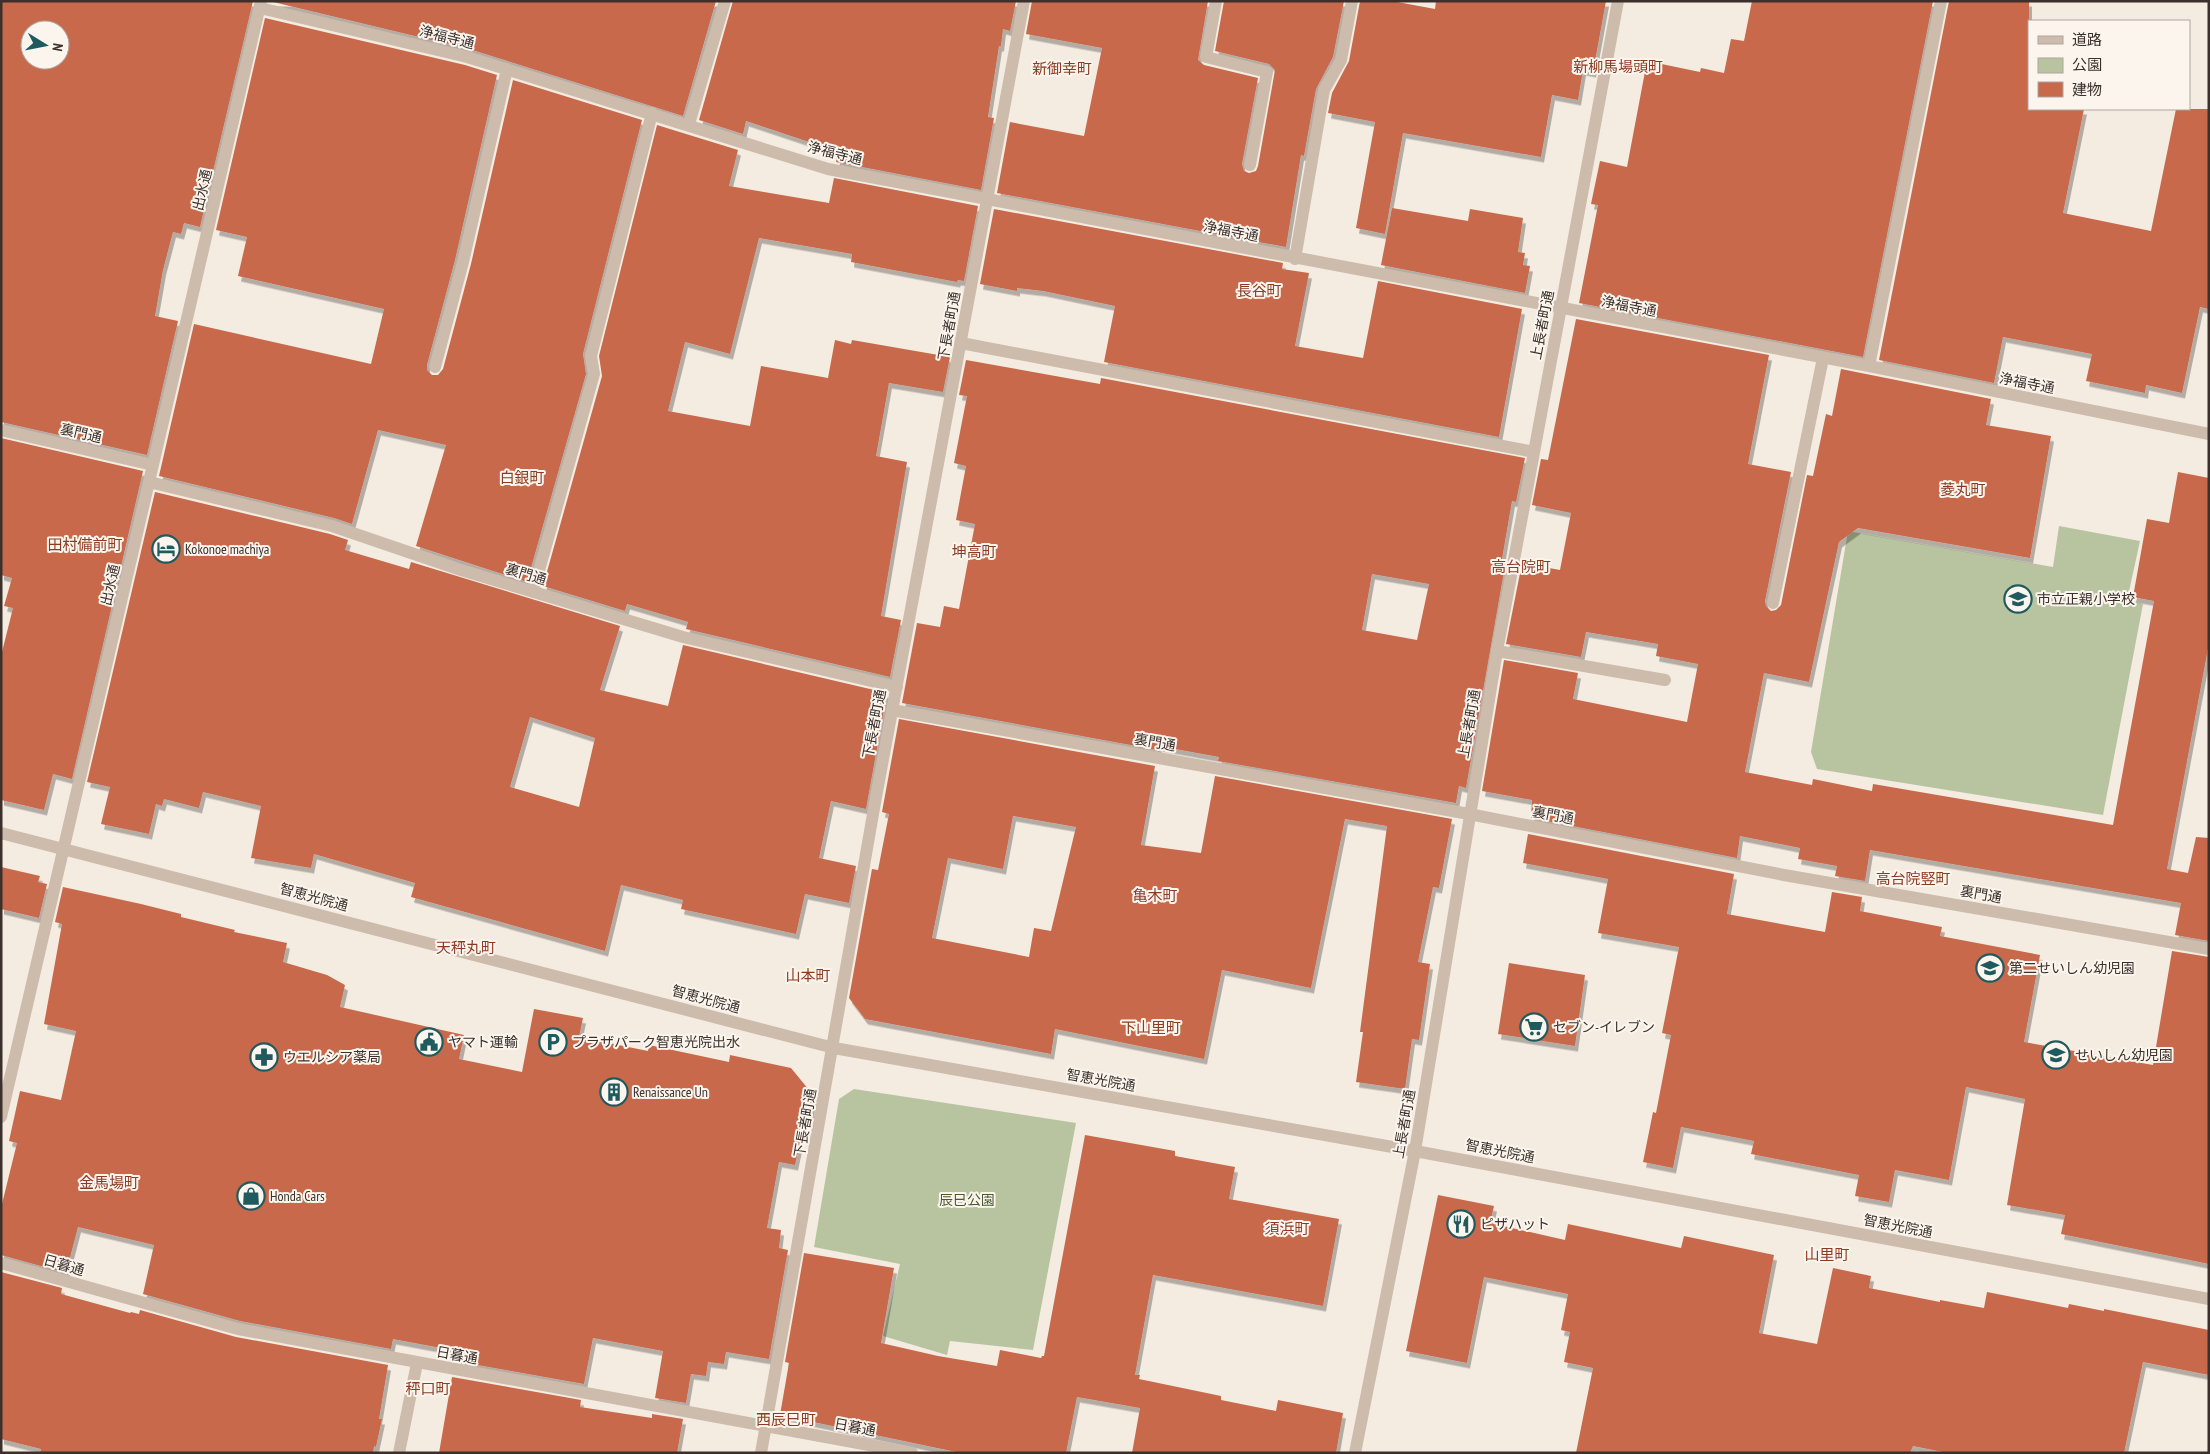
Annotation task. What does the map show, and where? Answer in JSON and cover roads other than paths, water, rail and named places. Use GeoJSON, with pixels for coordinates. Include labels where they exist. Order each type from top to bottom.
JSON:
{"type":"FeatureCollection","features":[{"type":"Feature","properties":{"kind":"street"},"geometry":{"type":"LineString","coordinates":[[689,124],[725,1]]}},
{"type":"Feature","properties":{"kind":"street","name":"下長者町通"},"geometry":{"type":"LineString","coordinates":[[762,1453],[892,710],[1024,1]]}},
{"type":"Feature","properties":{"kind":"street"},"geometry":{"type":"LineString","coordinates":[[1216,1],[1206,57],[1267,72],[1250,165]]}},
{"type":"Feature","properties":{"kind":"street"},"geometry":{"type":"LineString","coordinates":[[1295,259],[1324,90],[1341,60],[1352,1]]}},
{"type":"Feature","properties":{"kind":"street","name":"上長者町通"},"geometry":{"type":"LineString","coordinates":[[1355,1453],[1415,1151],[1497,651],[1618,1]]}},
{"type":"Feature","properties":{"kind":"street"},"geometry":{"type":"LineString","coordinates":[[1869,366],[1941,1]]}},
{"type":"Feature","properties":{"kind":"street","name":"浄福寺通"},"geometry":{"type":"LineString","coordinates":[[261,4],[467,57],[689,124],[828,169],[987,198],[1295,259],[1869,366],[2209,434]]}},
{"type":"Feature","properties":{"kind":"street","name":"出水通"},"geometry":{"type":"LineString","coordinates":[[1,1117],[261,4]]}},
{"type":"Feature","properties":{"kind":"street"},"geometry":{"type":"LineString","coordinates":[[435,367],[463,262],[507,69]]}},
{"type":"Feature","properties":{"kind":"street"},"geometry":{"type":"LineString","coordinates":[[533,592],[594,374],[590,356],[652,113]]}},
{"type":"Feature","properties":{"kind":"street"},"geometry":{"type":"LineString","coordinates":[[961,343],[1534,452]]}},
{"type":"Feature","properties":{"kind":"street"},"geometry":{"type":"LineString","coordinates":[[1773,603],[1824,358]]}},
{"type":"Feature","properties":{"kind":"street","name":"裏門通"},"geometry":{"type":"LineString","coordinates":[[1,430],[153,465]]}},
{"type":"Feature","properties":{"kind":"street","name":"裏門通"},"geometry":{"type":"LineString","coordinates":[[149,482],[332,526],[533,592],[683,637],[897,687]]}},
{"type":"Feature","properties":{"kind":"street"},"geometry":{"type":"LineString","coordinates":[[1497,651],[1665,680]]}},
{"type":"Feature","properties":{"kind":"street","name":"裏門通"},"geometry":{"type":"LineString","coordinates":[[892,710],[1469,814],[1774,874],[2209,950]]}},
{"type":"Feature","properties":{"kind":"street","name":"智恵光院通"},"geometry":{"type":"LineString","coordinates":[[1,833],[834,1048],[1415,1151],[2209,1299]]}},
{"type":"Feature","properties":{"kind":"street","name":"日暮通"},"geometry":{"type":"LineString","coordinates":[[1,1263],[238,1329],[912,1453]]}},
{"type":"Feature","properties":{"kind":"street"},"geometry":{"type":"LineString","coordinates":[[399,1453],[417,1363]]}},
{"type":"Feature","properties":{"kind":"place","name":"Kokonoe machiya"},"geometry":{"type":"Point","coordinates":[166,549]}},
{"type":"Feature","properties":{"kind":"place","name":"市立正親小学校"},"geometry":{"type":"Point","coordinates":[2018,599]}},
{"type":"Feature","properties":{"kind":"place","name":"第二せいしん幼児園"},"geometry":{"type":"Point","coordinates":[1990,968]}},
{"type":"Feature","properties":{"kind":"place","name":"セブン-イレブン"},"geometry":{"type":"Point","coordinates":[1534,1027]}},
{"type":"Feature","properties":{"kind":"place","name":"ヤマト運輸"},"geometry":{"type":"Point","coordinates":[429,1042]}},
{"type":"Feature","properties":{"kind":"place","name":"プラザパーク智恵光院出水"},"geometry":{"type":"Point","coordinates":[553,1042]}},
{"type":"Feature","properties":{"kind":"place","name":"せいしん幼児園"},"geometry":{"type":"Point","coordinates":[2056,1055]}},
{"type":"Feature","properties":{"kind":"place","name":"ウエルシア薬局"},"geometry":{"type":"Point","coordinates":[264,1057]}},
{"type":"Feature","properties":{"kind":"place","name":"Renaissance Un"},"geometry":{"type":"Point","coordinates":[614,1092]}},
{"type":"Feature","properties":{"kind":"place","name":"Honda Cars"},"geometry":{"type":"Point","coordinates":[251,1196]}},
{"type":"Feature","properties":{"kind":"place","name":"ピザハット"},"geometry":{"type":"Point","coordinates":[1461,1224]}},
{"type":"Feature","properties":{"kind":"district","name":"新柳馬場頭町"},"geometry":{"type":"Point","coordinates":[1618,66]}},
{"type":"Feature","properties":{"kind":"district","name":"新御幸町"},"geometry":{"type":"Point","coordinates":[1062,68]}},
{"type":"Feature","properties":{"kind":"district","name":"長谷町"},"geometry":{"type":"Point","coordinates":[1259,290]}},
{"type":"Feature","properties":{"kind":"district","name":"白銀町"},"geometry":{"type":"Point","coordinates":[522,477]}},
{"type":"Feature","properties":{"kind":"district","name":"菱丸町"},"geometry":{"type":"Point","coordinates":[1963,489]}},
{"type":"Feature","properties":{"kind":"district","name":"田村備前町"},"geometry":{"type":"Point","coordinates":[85,544]}},
{"type":"Feature","properties":{"kind":"district","name":"坤高町"},"geometry":{"type":"Point","coordinates":[974,551]}},
{"type":"Feature","properties":{"kind":"district","name":"高台院町"},"geometry":{"type":"Point","coordinates":[1521,566]}},
{"type":"Feature","properties":{"kind":"district","name":"高台院竪町"},"geometry":{"type":"Point","coordinates":[1913,878]}},
{"type":"Feature","properties":{"kind":"district","name":"亀木町"},"geometry":{"type":"Point","coordinates":[1155,895]}},
{"type":"Feature","properties":{"kind":"district","name":"天秤丸町"},"geometry":{"type":"Point","coordinates":[466,947]}},
{"type":"Feature","properties":{"kind":"district","name":"山本町"},"geometry":{"type":"Point","coordinates":[808,975]}},
{"type":"Feature","properties":{"kind":"district","name":"下山里町"},"geometry":{"type":"Point","coordinates":[1151,1027]}},
{"type":"Feature","properties":{"kind":"district","name":"金馬場町"},"geometry":{"type":"Point","coordinates":[109,1182]}},
{"type":"Feature","properties":{"kind":"district","name":"須浜町"},"geometry":{"type":"Point","coordinates":[1287,1228]}},
{"type":"Feature","properties":{"kind":"district","name":"山里町"},"geometry":{"type":"Point","coordinates":[1827,1254]}},
{"type":"Feature","properties":{"kind":"district","name":"秤口町"},"geometry":{"type":"Point","coordinates":[428,1388]}},
{"type":"Feature","properties":{"kind":"district","name":"西辰巳町"},"geometry":{"type":"Point","coordinates":[786,1419]}},
{"type":"Feature","properties":{"kind":"park label","name":"辰巳公園"},"geometry":{"type":"Point","coordinates":[967,1200]}}]}
